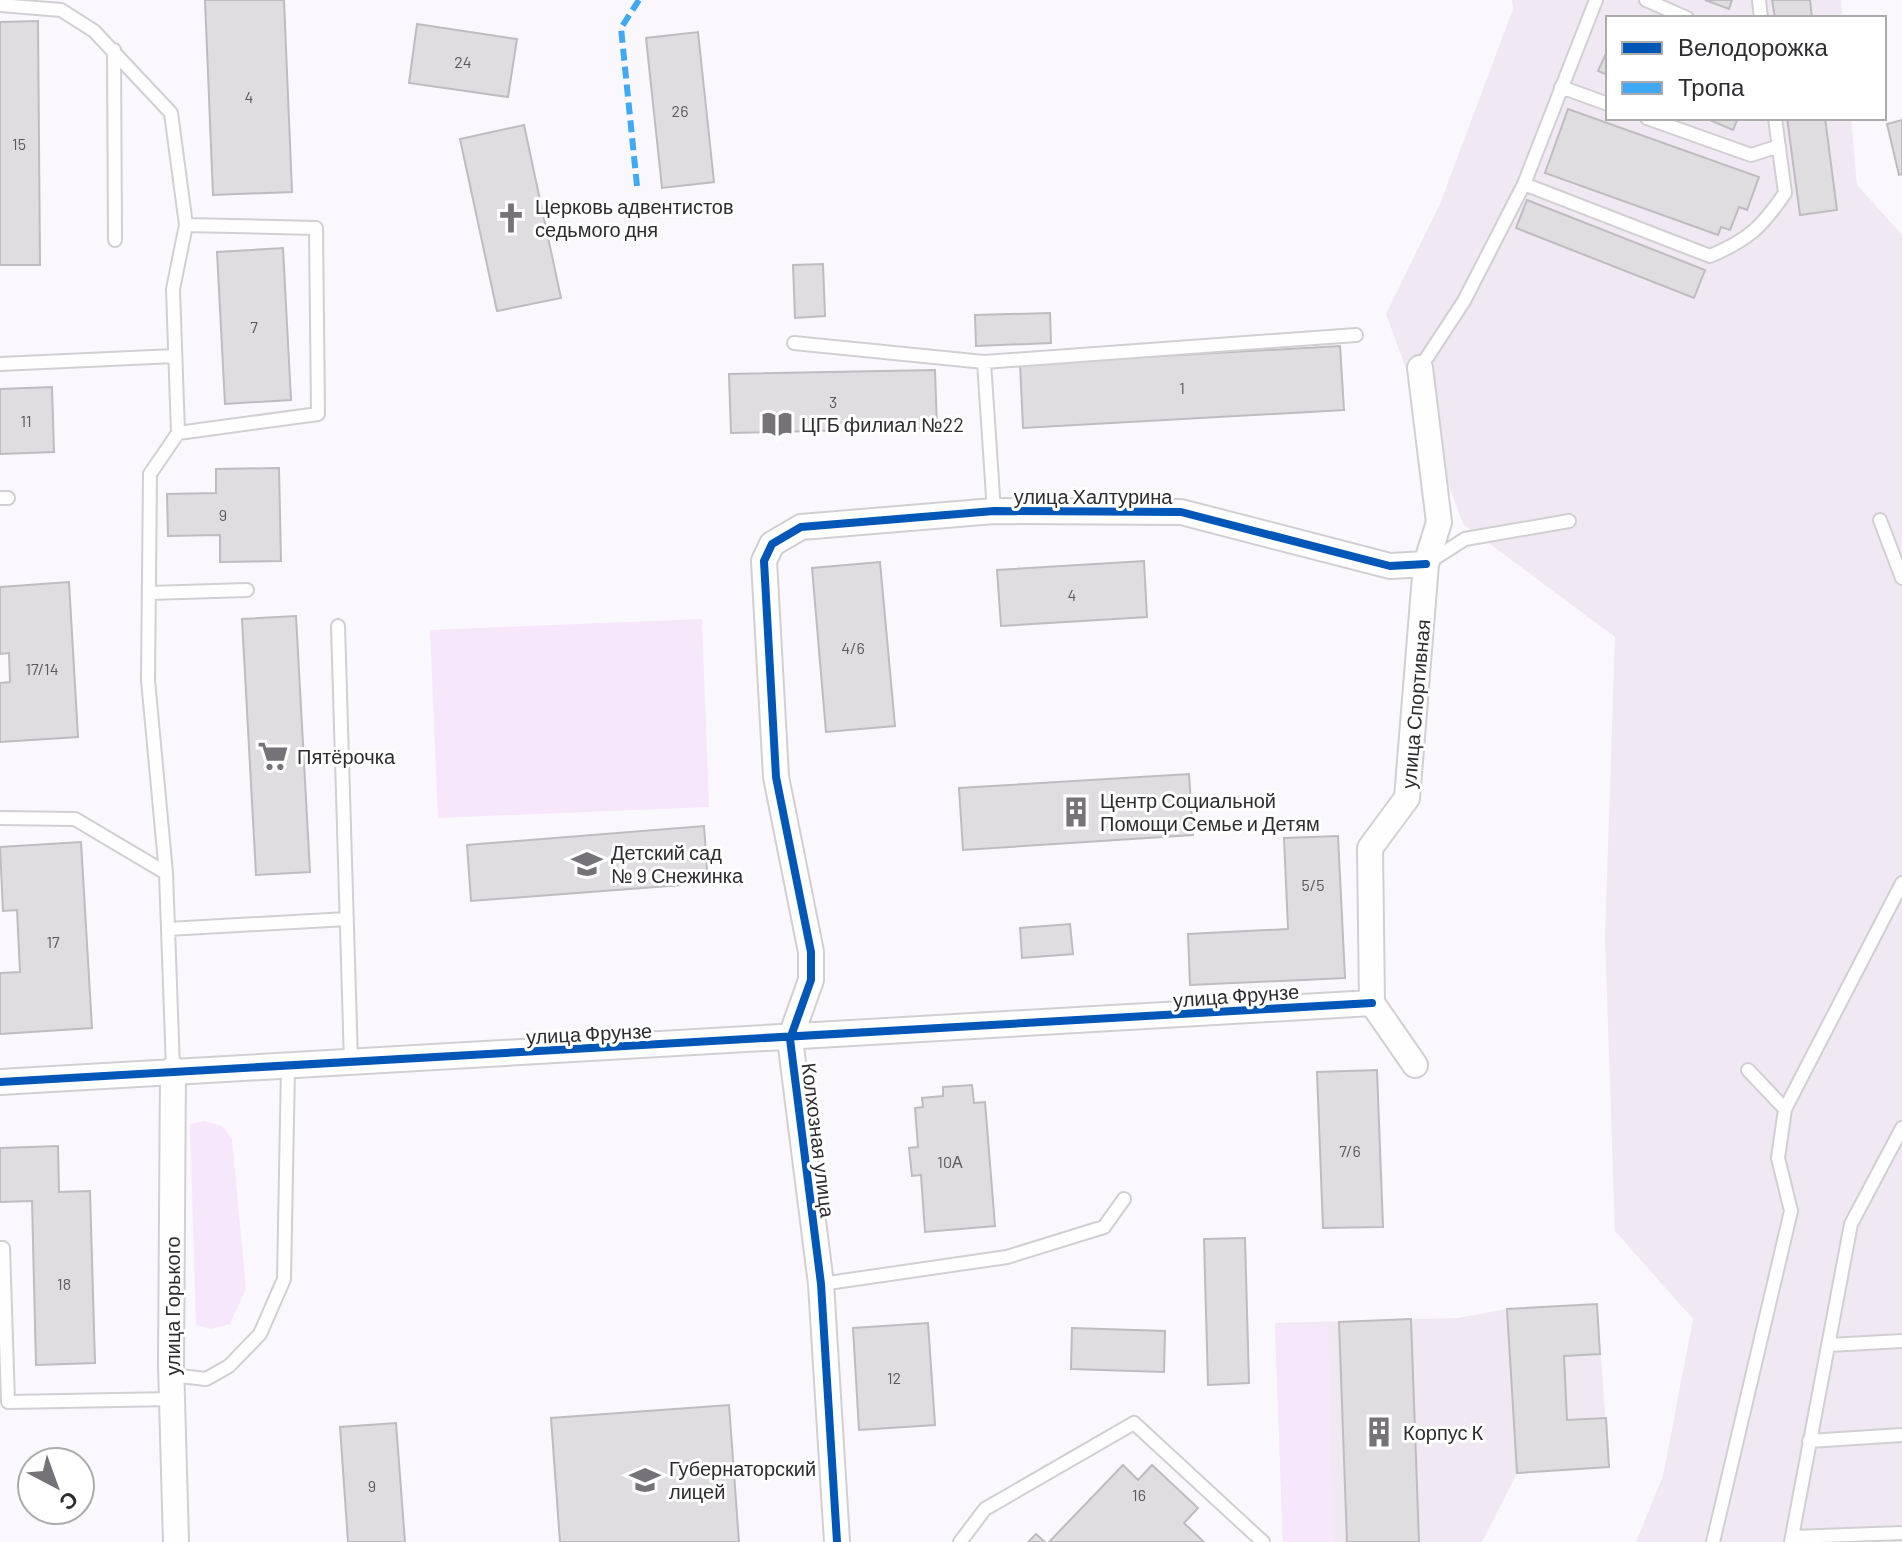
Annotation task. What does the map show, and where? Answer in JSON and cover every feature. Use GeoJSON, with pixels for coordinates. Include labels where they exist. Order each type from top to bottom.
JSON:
{"type":"FeatureCollection","features":[{"type":"Feature","properties":{"kind":"street","name":"улица Спортивная"},"geometry":{"type":"LineString","coordinates":[[1372,1003],[1370,848],[1407,798],[1426,564],[1439,522],[1420,368]]}},
{"type":"Feature","properties":{"kind":"street","name":"улица Халтурина"},"geometry":{"type":"LineString","coordinates":[[801,527],[994,511],[1181,512],[1390,566],[1426,564]]}},
{"type":"Feature","properties":{"kind":"street","name":"Колхозная улица"},"geometry":{"type":"LineString","coordinates":[[801,527],[772,544],[764,561],[776,777],[811,952],[811,980],[790,1039],[821,1284],[837,1542]]}},
{"type":"Feature","properties":{"kind":"street","name":"улица Фрунзе"},"geometry":{"type":"LineString","coordinates":[[0,1082],[173,1069],[288,1066],[790,1039],[1372,1003]]}},
{"type":"Feature","properties":{"kind":"street"},"geometry":{"type":"LineString","coordinates":[[1372,1003],[1415,1065]]}},
{"type":"Feature","properties":{"kind":"street","name":"улица Горького"},"geometry":{"type":"LineString","coordinates":[[173,1069],[171,1375],[176,1542]]}},
{"type":"Feature","properties":{"kind":"lane"},"geometry":{"type":"LineString","coordinates":[[1420,368],[1464,301],[1524,184],[1596,0]]}},
{"type":"Feature","properties":{"kind":"lane"},"geometry":{"type":"LineString","coordinates":[[1646,0],[1682,16]]}},
{"type":"Feature","properties":{"kind":"lane"},"geometry":{"type":"LineString","coordinates":[[0,5],[61,10],[94,31],[171,113],[186,225],[173,289],[178,433],[150,474],[148,680],[166,873],[173,1069]]}},
{"type":"Feature","properties":{"kind":"lane"},"geometry":{"type":"LineString","coordinates":[[114,50],[115,240]]}},
{"type":"Feature","properties":{"kind":"lane"},"geometry":{"type":"LineString","coordinates":[[1561,87],[1606,103]]}},
{"type":"Feature","properties":{"kind":"lane"},"geometry":{"type":"LineString","coordinates":[[1653,120],[1751,155],[1779,146]]}},
{"type":"Feature","properties":{"kind":"lane"},"geometry":{"type":"LineString","coordinates":[[1524,184],[1710,256],[1743,242],[1768,218],[1785,193],[1775,120]]}},
{"type":"Feature","properties":{"kind":"lane"},"geometry":{"type":"LineString","coordinates":[[178,433],[318,414],[316,228],[186,225]]}},
{"type":"Feature","properties":{"kind":"lane"},"geometry":{"type":"LineString","coordinates":[[794,343],[984,362],[1356,335]]}},
{"type":"Feature","properties":{"kind":"lane"},"geometry":{"type":"LineString","coordinates":[[0,364],[175,356]]}},
{"type":"Feature","properties":{"kind":"lane"},"geometry":{"type":"LineString","coordinates":[[984,362],[994,511]]}},
{"type":"Feature","properties":{"kind":"lane"},"geometry":{"type":"LineString","coordinates":[[1880,520],[1902,578]]}},
{"type":"Feature","properties":{"kind":"lane"},"geometry":{"type":"LineString","coordinates":[[1426,564],[1465,539],[1569,521]]}},
{"type":"Feature","properties":{"kind":"lane"},"geometry":{"type":"LineString","coordinates":[[149,593],[247,590]]}},
{"type":"Feature","properties":{"kind":"lane"},"geometry":{"type":"LineString","coordinates":[[338,626],[351,1062]]}},
{"type":"Feature","properties":{"kind":"lane"},"geometry":{"type":"LineString","coordinates":[[0,818],[75,819],[166,873]]}},
{"type":"Feature","properties":{"kind":"lane"},"geometry":{"type":"LineString","coordinates":[[1713,1542],[1791,1211],[1778,1158],[1785,1109],[1902,883]]}},
{"type":"Feature","properties":{"kind":"lane"},"geometry":{"type":"LineString","coordinates":[[168,929],[347,919]]}},
{"type":"Feature","properties":{"kind":"lane"},"geometry":{"type":"LineString","coordinates":[[171,1375],[206,1379],[229,1366],[260,1334],[284,1279],[288,1066]]}},
{"type":"Feature","properties":{"kind":"lane"},"geometry":{"type":"LineString","coordinates":[[1748,1070],[1785,1109]]}},
{"type":"Feature","properties":{"kind":"lane"},"geometry":{"type":"LineString","coordinates":[[1902,1128],[1851,1224],[1792,1540],[1902,1533]]}},
{"type":"Feature","properties":{"kind":"lane"},"geometry":{"type":"LineString","coordinates":[[821,1284],[1007,1257],[1104,1227],[1124,1199]]}},
{"type":"Feature","properties":{"kind":"lane"},"geometry":{"type":"LineString","coordinates":[[0,1248],[3,1248],[8,1402],[172,1399]]}},
{"type":"Feature","properties":{"kind":"lane"},"geometry":{"type":"LineString","coordinates":[[1829,1345],[1902,1341]]}},
{"type":"Feature","properties":{"kind":"lane"},"geometry":{"type":"LineString","coordinates":[[960,1542],[985,1509],[1134,1423],[1263,1542]]}},
{"type":"Feature","properties":{"kind":"lane"},"geometry":{"type":"LineString","coordinates":[[1809,1441],[1902,1435]]}},
{"type":"Feature","properties":{"kind":"shaded area"},"geometry":{"type":"Polygon","coordinates":[[[1512,0],[1841,0],[1842,16],[1606,16],[1606,120],[1851,120],[1857,185],[1902,235],[1902,1542],[1636,1542],[1663,1476],[1693,1319],[1615,1231],[1605,937],[1615,637],[1463,524],[1386,314],[1440,204],[1513,9],[1512,0]]]}},
{"type":"Feature","properties":{"kind":"shaded area"},"geometry":{"type":"Polygon","coordinates":[[[702,619],[709,807],[438,818],[430,630],[702,619]]]}},
{"type":"Feature","properties":{"kind":"shaded area"},"geometry":{"type":"Polygon","coordinates":[[[204,1121],[222,1126],[232,1139],[246,1289],[230,1324],[211,1329],[196,1325],[190,1124],[204,1121]]]}},
{"type":"Feature","properties":{"kind":"shaded area"},"geometry":{"type":"Polygon","coordinates":[[[1597,1304],[1609,1467],[1517,1473],[1482,1542],[1283,1542],[1275,1323],[1458,1318],[1507,1309],[1597,1304]]]}},
{"type":"Feature","properties":{"kind":"shaded area"},"geometry":{"type":"Polygon","coordinates":[[[1275,1323],[1328,1327],[1333,1542],[1283,1542],[1275,1323]]]}},
{"type":"Feature","properties":{"kind":"building"},"geometry":{"type":"Polygon","coordinates":[[[205,0],[284,0],[292,192],[213,195],[205,0]]]}},
{"type":"Feature","properties":{"kind":"building"},"geometry":{"type":"Polygon","coordinates":[[[1705,0],[1732,0],[1729,9],[1705,0]]]}},
{"type":"Feature","properties":{"kind":"building"},"geometry":{"type":"Polygon","coordinates":[[[1772,0],[1810,0],[1812,16],[1775,16],[1772,0]]]}},
{"type":"Feature","properties":{"kind":"building"},"geometry":{"type":"Polygon","coordinates":[[[38,21],[40,265],[0,265],[0,22],[38,21]]]}},
{"type":"Feature","properties":{"kind":"building"},"geometry":{"type":"Polygon","coordinates":[[[417,24],[517,39],[508,97],[409,83],[417,24]]]}},
{"type":"Feature","properties":{"kind":"building"},"geometry":{"type":"Polygon","coordinates":[[[698,32],[714,182],[662,188],[646,38],[698,32]]]}},
{"type":"Feature","properties":{"kind":"building"},"geometry":{"type":"Polygon","coordinates":[[[1606,53],[1606,74],[1598,71],[1606,53]]]}},
{"type":"Feature","properties":{"kind":"building"},"geometry":{"type":"Polygon","coordinates":[[[1568,109],[1759,177],[1747,210],[1739,207],[1730,230],[1721,227],[1718,235],[1545,173],[1568,109]]]}},
{"type":"Feature","properties":{"kind":"building"},"geometry":{"type":"Polygon","coordinates":[[[1710,120],[1737,120],[1733,130],[1710,120]]]}},
{"type":"Feature","properties":{"kind":"building"},"geometry":{"type":"Polygon","coordinates":[[[1787,120],[1825,120],[1837,210],[1800,215],[1787,120]]]}},
{"type":"Feature","properties":{"kind":"building"},"geometry":{"type":"Polygon","coordinates":[[[1902,120],[1902,174],[1899,175],[1887,124],[1902,120]]]}},
{"type":"Feature","properties":{"kind":"building","name":"Церковь адвентистов седьмого дня"},"geometry":{"type":"Polygon","coordinates":[[[524,125],[561,298],[497,311],[460,139],[524,125]]]}},
{"type":"Feature","properties":{"kind":"building"},"geometry":{"type":"Polygon","coordinates":[[[1527,200],[1705,270],[1694,298],[1516,228],[1527,200]]]}},
{"type":"Feature","properties":{"kind":"building"},"geometry":{"type":"Polygon","coordinates":[[[283,248],[291,400],[225,404],[217,252],[283,248]]]}},
{"type":"Feature","properties":{"kind":"building"},"geometry":{"type":"Polygon","coordinates":[[[823,264],[825,316],[795,318],[793,265],[823,264]]]}},
{"type":"Feature","properties":{"kind":"building"},"geometry":{"type":"Polygon","coordinates":[[[1050,313],[1051,343],[976,346],[975,315],[1050,313]]]}},
{"type":"Feature","properties":{"kind":"building"},"geometry":{"type":"Polygon","coordinates":[[[1340,346],[1344,410],[1023,428],[1020,364],[1340,346]]]}},
{"type":"Feature","properties":{"kind":"building"},"geometry":{"type":"Polygon","coordinates":[[[935,370],[937,428],[731,433],[729,374],[935,370]]]}},
{"type":"Feature","properties":{"kind":"building"},"geometry":{"type":"Polygon","coordinates":[[[52,387],[54,452],[0,454],[0,389],[52,387]]]}},
{"type":"Feature","properties":{"kind":"building"},"geometry":{"type":"Polygon","coordinates":[[[279,468],[281,561],[220,562],[220,535],[168,536],[167,494],[216,493],[216,469],[279,468]]]}},
{"type":"Feature","properties":{"kind":"building"},"geometry":{"type":"Polygon","coordinates":[[[1144,561],[1147,617],[1001,626],[997,570],[1144,561]]]}},
{"type":"Feature","properties":{"kind":"building"},"geometry":{"type":"Polygon","coordinates":[[[880,562],[895,726],[826,732],[812,568],[880,562]]]}},
{"type":"Feature","properties":{"kind":"building"},"geometry":{"type":"Polygon","coordinates":[[[69,582],[78,737],[0,742],[0,683],[10,682],[9,653],[0,654],[0,587],[69,582]]]}},
{"type":"Feature","properties":{"kind":"building"},"geometry":{"type":"Polygon","coordinates":[[[296,616],[310,872],[256,875],[242,619],[296,616]]]}},
{"type":"Feature","properties":{"kind":"building","name":"Центр Социальной Помощи Семье и Детям"},"geometry":{"type":"Polygon","coordinates":[[[1189,774],[1193,835],[963,850],[959,788],[1189,774]]]}},
{"type":"Feature","properties":{"kind":"building","name":"Детский сад № 9 Снежинка"},"geometry":{"type":"Polygon","coordinates":[[[704,826],[708,883],[471,901],[467,845],[704,826]]]}},
{"type":"Feature","properties":{"kind":"building"},"geometry":{"type":"Polygon","coordinates":[[[1338,836],[1345,978],[1190,985],[1188,934],[1288,929],[1284,838],[1338,836]]]}},
{"type":"Feature","properties":{"kind":"building"},"geometry":{"type":"Polygon","coordinates":[[[81,842],[92,1028],[0,1034],[0,973],[20,972],[17,910],[3,911],[0,847],[81,842]]]}},
{"type":"Feature","properties":{"kind":"building"},"geometry":{"type":"Polygon","coordinates":[[[1070,924],[1073,954],[1022,958],[1020,928],[1070,924]]]}},
{"type":"Feature","properties":{"kind":"building"},"geometry":{"type":"Polygon","coordinates":[[[1377,1070],[1383,1227],[1323,1228],[1317,1072],[1377,1070]]]}},
{"type":"Feature","properties":{"kind":"building"},"geometry":{"type":"Polygon","coordinates":[[[972,1085],[974,1103],[985,1102],[995,1226],[925,1232],[921,1175],[912,1176],[909,1148],[918,1147],[915,1108],[923,1107],[922,1098],[943,1096],[943,1087],[972,1085]]]}},
{"type":"Feature","properties":{"kind":"building"},"geometry":{"type":"Polygon","coordinates":[[[58,1146],[59,1192],[90,1191],[95,1363],[36,1365],[32,1201],[0,1202],[0,1148],[58,1146]]]}},
{"type":"Feature","properties":{"kind":"building"},"geometry":{"type":"Polygon","coordinates":[[[1245,1238],[1249,1383],[1208,1385],[1204,1239],[1245,1238]]]}},
{"type":"Feature","properties":{"kind":"building"},"geometry":{"type":"Polygon","coordinates":[[[1597,1304],[1600,1354],[1564,1356],[1567,1420],[1606,1418],[1609,1467],[1517,1473],[1507,1309],[1597,1304]]]}},
{"type":"Feature","properties":{"kind":"building","name":"Корпус К"},"geometry":{"type":"Polygon","coordinates":[[[1411,1319],[1419,1542],[1347,1542],[1339,1322],[1411,1319]]]}},
{"type":"Feature","properties":{"kind":"building"},"geometry":{"type":"Polygon","coordinates":[[[928,1323],[935,1425],[859,1430],[853,1328],[928,1323]]]}},
{"type":"Feature","properties":{"kind":"building"},"geometry":{"type":"Polygon","coordinates":[[[1072,1328],[1165,1331],[1164,1372],[1071,1369],[1072,1328]]]}},
{"type":"Feature","properties":{"kind":"building","name":"Губернаторский лицей"},"geometry":{"type":"Polygon","coordinates":[[[729,1405],[739,1542],[560,1542],[551,1418],[729,1405]]]}},
{"type":"Feature","properties":{"kind":"building"},"geometry":{"type":"Polygon","coordinates":[[[396,1423],[405,1542],[348,1542],[340,1427],[396,1423]]]}},
{"type":"Feature","properties":{"kind":"building"},"geometry":{"type":"Polygon","coordinates":[[[1123,1465],[1138,1480],[1152,1465],[1198,1508],[1184,1523],[1204,1542],[1049,1542],[1123,1465]]]}},
{"type":"Feature","properties":{"kind":"building"},"geometry":{"type":"Polygon","coordinates":[[[1036,1534],[1045,1542],[1028,1542],[1036,1534]]]}},
{"type":"Feature","properties":{"kind":"marked path"},"geometry":{"type":"LineString","coordinates":[[637,186],[621,28],[639,0]]}},
{"type":"Feature","properties":{"kind":"cycle path"},"geometry":{"type":"LineString","coordinates":[[837,1542],[821,1284],[790,1039],[811,980],[811,952],[776,777],[764,561],[772,544],[801,527],[994,511],[1181,512],[1390,566],[1426,564]]}},
{"type":"Feature","properties":{"kind":"cycle path"},"geometry":{"type":"LineString","coordinates":[[0,1082],[1372,1003]]}},
{"type":"Feature","properties":{"kind":"place","name":"Церковь адвентистов седьмого дня"},"geometry":{"type":"Point","coordinates":[511,218]}},
{"type":"Feature","properties":{"kind":"place","name":"ЦГБ филиал №22"},"geometry":{"type":"Point","coordinates":[777,424]}},
{"type":"Feature","properties":{"kind":"place","name":"Пятёрочка"},"geometry":{"type":"Point","coordinates":[273,756]}},
{"type":"Feature","properties":{"kind":"place","name":"Центр Социальной Помощи Семье и Детям"},"geometry":{"type":"Point","coordinates":[1076,812]}},
{"type":"Feature","properties":{"kind":"place","name":"Детский сад № 9 Снежинка"},"geometry":{"type":"Point","coordinates":[587,864]}},
{"type":"Feature","properties":{"kind":"place","name":"Корпус К"},"geometry":{"type":"Point","coordinates":[1379,1432]}},
{"type":"Feature","properties":{"kind":"place","name":"Губернаторский лицей"},"geometry":{"type":"Point","coordinates":[645,1480]}}]}
